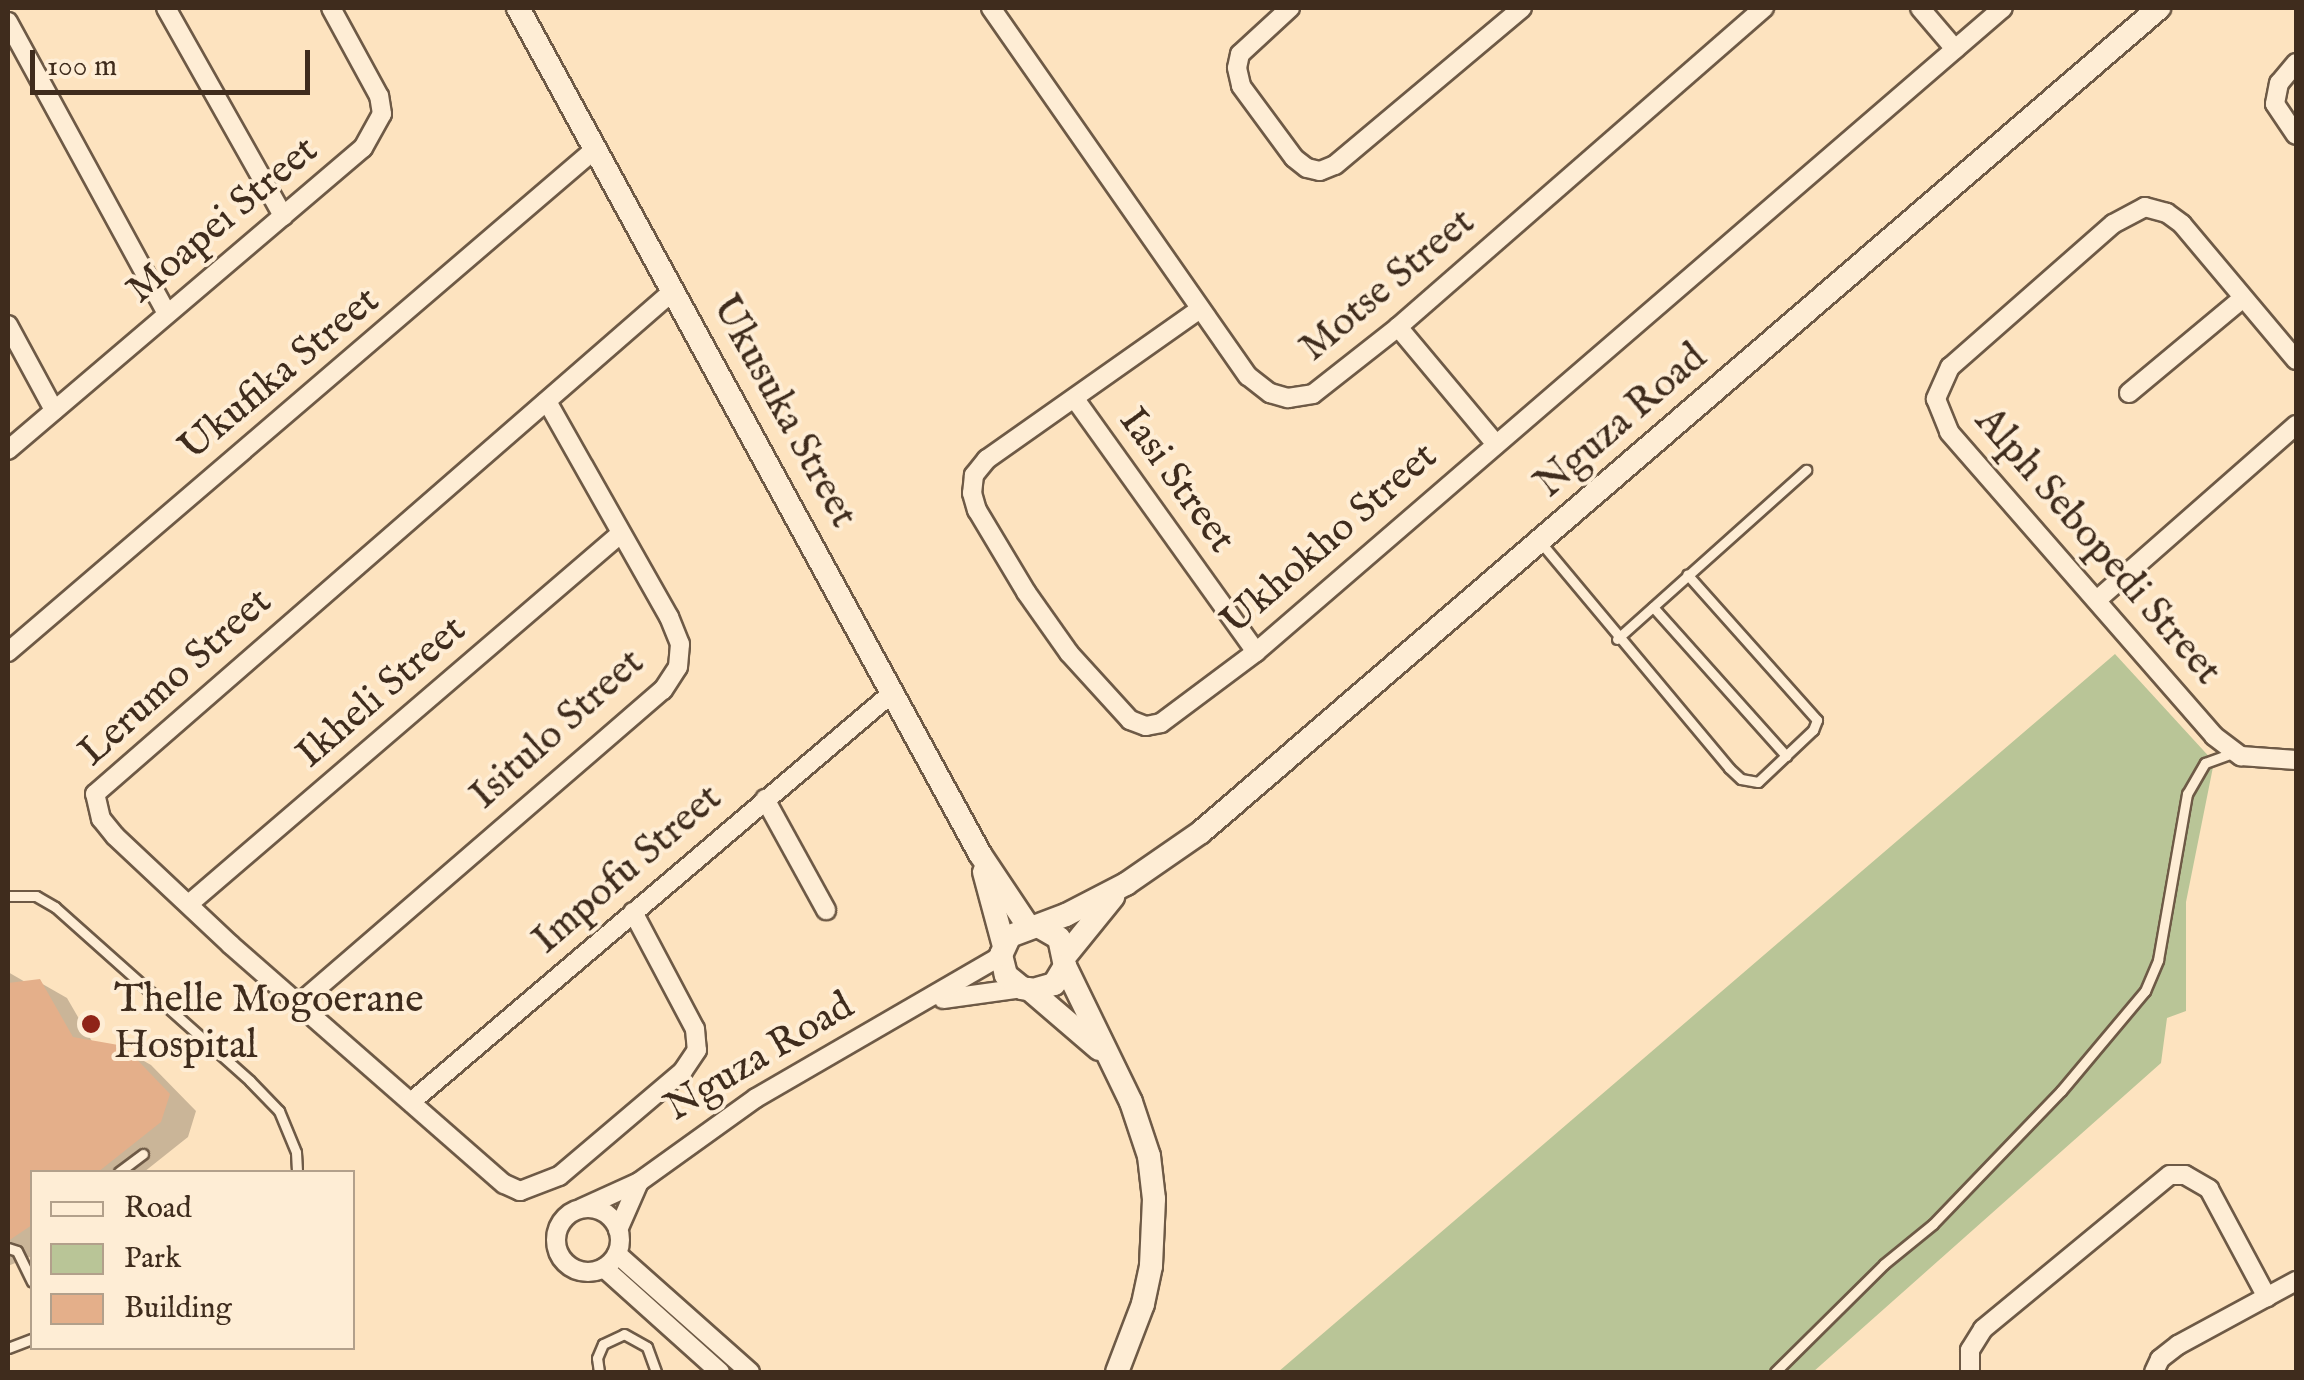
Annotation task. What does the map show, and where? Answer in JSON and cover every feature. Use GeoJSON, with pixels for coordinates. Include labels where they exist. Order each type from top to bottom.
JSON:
{"type":"FeatureCollection","features":[{"type":"Feature","properties":{"kind":"street"},"geometry":{"type":"LineString","coordinates":[[166,8],[282,216]]}},
{"type":"Feature","properties":{"kind":"street","name":"Moapei Street"},"geometry":{"type":"LineString","coordinates":[[8,450],[362,148],[382,114],[380,96],[331,8]]}},
{"type":"Feature","properties":{"kind":"street","name":"Ukusuka Street"},"geometry":{"type":"LineString","coordinates":[[518,8],[980,854],[1033,926]]}},
{"type":"Feature","properties":{"kind":"street","name":"Motse Street"},"geometry":{"type":"LineString","coordinates":[[991,8],[1248,376],[1270,392],[1288,398],[1313,394],[1398,327],[1764,8]]}},
{"type":"Feature","properties":{"kind":"street"},"geometry":{"type":"LineString","coordinates":[[1290,8],[1240,54],[1241,86],[1294,158],[1307,168],[1320,170],[1335,165],[1522,8]]}},
{"type":"Feature","properties":{"kind":"street"},"geometry":{"type":"LineString","coordinates":[[1920,8],[1956,49]]}},
{"type":"Feature","properties":{"kind":"street","name":"Ukhokho Street"},"geometry":{"type":"LineString","coordinates":[[1200,309],[987,459],[974,475],[972,493],[977,510],[1047,622],[1099,688],[1130,720],[1146,726],[1161,723],[1256,652],[2003,8]]}},
{"type":"Feature","properties":{"kind":"street","name":"Nguza Road"},"geometry":{"type":"LineString","coordinates":[[1033,926],[1126,884],[1201,832],[2158,8]]}},
{"type":"Feature","properties":{"kind":"street"},"geometry":{"type":"LineString","coordinates":[[8,22],[167,314]]}},
{"type":"Feature","properties":{"kind":"street"},"geometry":{"type":"LineString","coordinates":[[2296,63],[2278,83],[2275,104],[2296,135]]}},
{"type":"Feature","properties":{"kind":"street","name":"Ukufika Street"},"geometry":{"type":"LineString","coordinates":[[10,642],[595,149]]}},
{"type":"Feature","properties":{"kind":"street","name":"Alph Sebopedi Street"},"geometry":{"type":"LineString","coordinates":[[2235,753],[2214,736],[1942,422],[1936,399],[1942,378],[2113,224],[2136,210],[2156,209],[2174,218],[2296,360]]}},
{"type":"Feature","properties":{"kind":"street","name":"Lerumo Street"},"geometry":{"type":"LineString","coordinates":[[633,912],[695,1029],[697,1050],[682,1071],[559,1176],[520,1191],[504,1184],[302,1002],[248,960],[100,820],[95,794],[101,784],[673,291]]}},
{"type":"Feature","properties":{"kind":"street"},"geometry":{"type":"LineString","coordinates":[[2129,393],[2242,298]]}},
{"type":"Feature","properties":{"kind":"street"},"geometry":{"type":"LineString","coordinates":[[8,324],[54,410]]}},
{"type":"Feature","properties":{"kind":"street"},"geometry":{"type":"LineString","coordinates":[[1398,327],[1496,444]]}},
{"type":"Feature","properties":{"kind":"street","name":"Iasi Street"},"geometry":{"type":"LineString","coordinates":[[1074,399],[1256,652]]}},
{"type":"Feature","properties":{"kind":"street","name":"Isitulo Street"},"geometry":{"type":"LineString","coordinates":[[302,1002],[663,690],[678,668],[680,644],[669,616],[619,535],[547,401]]}},
{"type":"Feature","properties":{"kind":"street"},"geometry":{"type":"LineString","coordinates":[[2097,600],[2296,425]]}},
{"type":"Feature","properties":{"kind":"street","name":"Ikheli Street"},"geometry":{"type":"LineString","coordinates":[[190,903],[619,535]]}},
{"type":"Feature","properties":{"kind":"street","name":"Impofu Street"},"geometry":{"type":"LineString","coordinates":[[411,1102],[892,693]]}},
{"type":"Feature","properties":{"kind":"street"},"geometry":{"type":"LineString","coordinates":[[2235,753],[2296,760]]}},
{"type":"Feature","properties":{"kind":"street"},"geometry":{"type":"LineString","coordinates":[[765,799],[826,910]]}},
{"type":"Feature","properties":{"kind":"street","name":"Ukusuka Street"},"geometry":{"type":"LineString","coordinates":[[980,854],[1003,951]]}},
{"type":"Feature","properties":{"kind":"street","name":"Nguza Road"},"geometry":{"type":"LineString","coordinates":[[1065,960],[1126,884]]}},
{"type":"Feature","properties":{"kind":"street"},"geometry":{"type":"LineString","coordinates":[[1106,1055],[1006,975],[1003,951],[1010,936],[1033,926],[1056,936],[1106,1055],[1131,1102],[1148,1156],[1155,1222],[1143,1304],[1117,1372]]}},
{"type":"Feature","properties":{"kind":"street","name":"Nguza Road"},"geometry":{"type":"LineString","coordinates":[[582,1208],[639,1182],[756,1098],[924,1004],[1003,951]]}},
{"type":"Feature","properties":{"kind":"street"},"geometry":{"type":"LineString","coordinates":[[1025,989],[1054,984],[1065,960]]}},
{"type":"Feature","properties":{"kind":"street","name":"Nguza Road"},"geometry":{"type":"LineString","coordinates":[[924,1004],[969,993],[1025,989]]}},
{"type":"Feature","properties":{"kind":"street"},"geometry":{"type":"LineString","coordinates":[[1970,1372],[1970,1350],[1983,1330],[2170,1174],[2185,1175],[2209,1189],[2267,1297]]}},
{"type":"Feature","properties":{"kind":"street"},"geometry":{"type":"LineString","coordinates":[[618,1230],[602,1212],[582,1208],[558,1226],[559,1256],[574,1270],[604,1268],[617,1254],[618,1230],[639,1182]]}},
{"type":"Feature","properties":{"kind":"street"},"geometry":{"type":"LineString","coordinates":[[617,1254],[750,1372]]}},
{"type":"Feature","properties":{"kind":"street"},"geometry":{"type":"LineString","coordinates":[[604,1268],[720,1372]]}},
{"type":"Feature","properties":{"kind":"street"},"geometry":{"type":"LineString","coordinates":[[2154,1372],[2160,1359],[2178,1345],[2296,1282]]}},
{"type":"Feature","properties":{"kind":"lane"},"geometry":{"type":"LineString","coordinates":[[1617,639],[1806,470]]}},
{"type":"Feature","properties":{"kind":"lane"},"geometry":{"type":"LineString","coordinates":[[1540,542],[1617,639],[1741,779],[1758,782],[1817,720],[1687,574]]}},
{"type":"Feature","properties":{"kind":"lane"},"geometry":{"type":"LineString","coordinates":[[1652,607],[1786,756]]}},
{"type":"Feature","properties":{"kind":"lane"},"geometry":{"type":"LineString","coordinates":[[1775,1372],[1884,1264],[1933,1224],[2068,1083],[2144,991],[2158,960],[2187,794],[2205,764],[2235,753]]}},
{"type":"Feature","properties":{"kind":"lane"},"geometry":{"type":"LineString","coordinates":[[8,896],[36,896],[55,908],[250,1082],[279,1111],[296,1152],[297,1170]]}},
{"type":"Feature","properties":{"kind":"lane"},"geometry":{"type":"LineString","coordinates":[[123,1170],[143,1154]]}},
{"type":"Feature","properties":{"kind":"lane"},"geometry":{"type":"LineString","coordinates":[[8,1248],[17,1251],[30,1278]]}},
{"type":"Feature","properties":{"kind":"lane"},"geometry":{"type":"LineString","coordinates":[[595,1370],[603,1344],[624,1334],[646,1346],[656,1372]]}},
{"type":"Feature","properties":{"kind":"green space"},"geometry":{"type":"Polygon","coordinates":[[[2115,654],[2214,762],[2186,902],[2186,1011],[2167,1018],[2161,1063],[1813,1372],[1278,1372],[2115,654]]]}},
{"type":"Feature","properties":{"kind":"building"},"geometry":{"type":"Polygon","coordinates":[[[40,979],[73,1037],[124,1046],[170,1094],[161,1122],[101,1170],[30,1170],[30,1226],[8,1241],[8,983],[40,979]]]}},
{"type":"Feature","properties":{"kind":"place","name":"Thelle Mogoerane Hospital"},"geometry":{"type":"Point","coordinates":[91,1024]}}]}
